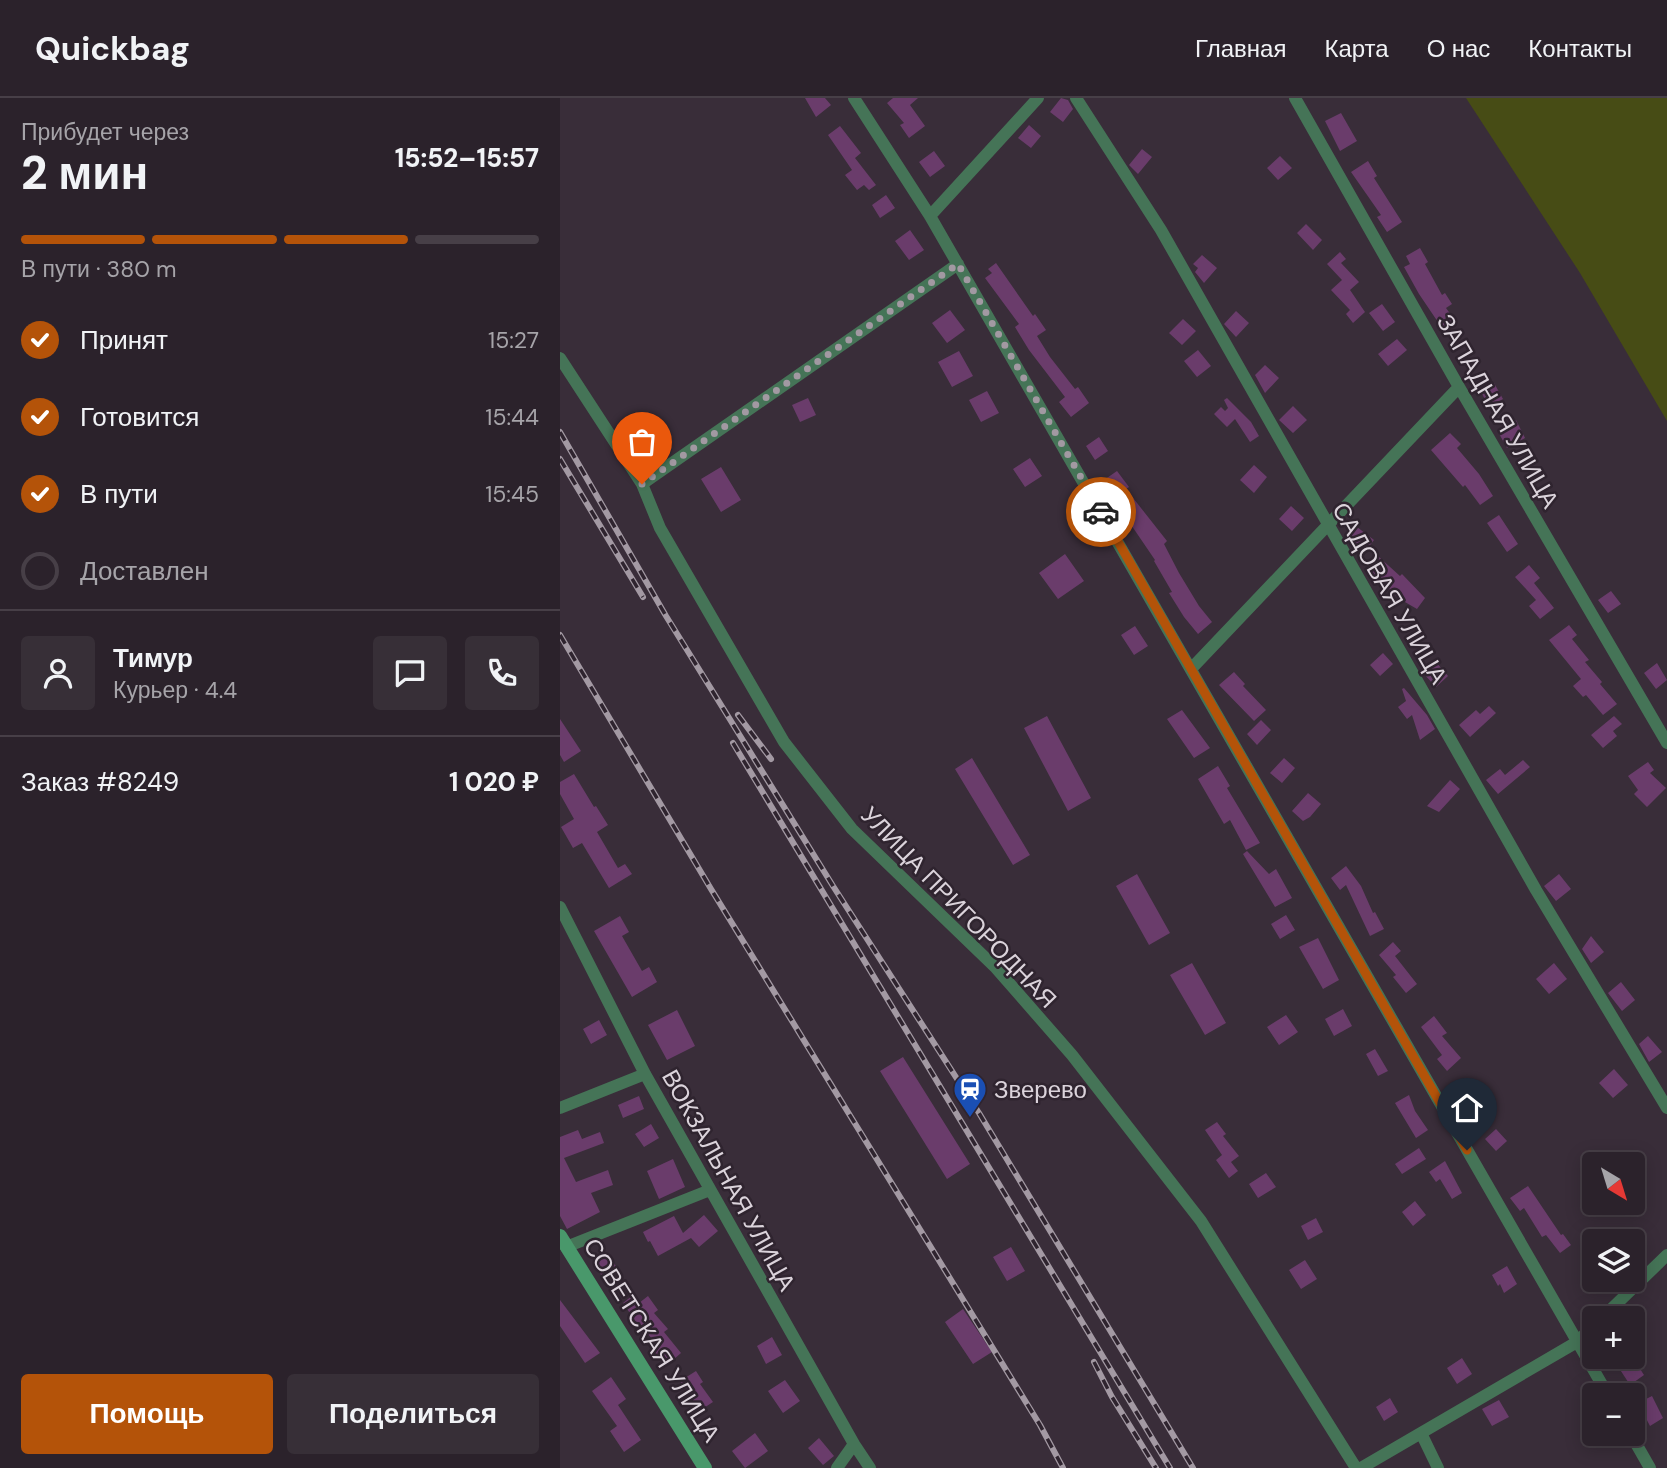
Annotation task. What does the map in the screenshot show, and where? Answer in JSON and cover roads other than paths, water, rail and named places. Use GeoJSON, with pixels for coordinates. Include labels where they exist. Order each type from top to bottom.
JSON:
{"type":"FeatureCollection","features":[{"type":"Feature","properties":{"kind":"main road","name":"СОВЕТСКАЯ УЛИЦА"},"geometry":{"type":"LineString","coordinates":[[563,1241],[705,1468]]}},
{"type":"Feature","properties":{"kind":"street"},"geometry":{"type":"LineString","coordinates":[[854,98],[958,264],[1601,1383]]}},
{"type":"Feature","properties":{"kind":"street"},"geometry":{"type":"LineString","coordinates":[[930,216],[1038,98]]}},
{"type":"Feature","properties":{"kind":"street","name":"САДОВАЯ УЛИЦА"},"geometry":{"type":"LineString","coordinates":[[1076,98],[1161,230],[1536,890],[1667,1108]]}},
{"type":"Feature","properties":{"kind":"street","name":"ЗАПАДНАЯ УЛИЦА"},"geometry":{"type":"LineString","coordinates":[[1295,98],[1459,387],[1667,743]]}},
{"type":"Feature","properties":{"kind":"street"},"geometry":{"type":"LineString","coordinates":[[642,484],[958,264]]}},
{"type":"Feature","properties":{"kind":"street","name":"УЛИЦА ПРИГОРОДНАЯ"},"geometry":{"type":"LineString","coordinates":[[560,358],[642,484],[660,528],[784,742],[852,829],[996,968],[1072,1055],[1201,1221],[1359,1468]]}},
{"type":"Feature","properties":{"kind":"street"},"geometry":{"type":"LineString","coordinates":[[1191,669],[1459,387]]}},
{"type":"Feature","properties":{"kind":"street","name":"ВОКЗАЛЬНАЯ УЛИЦА"},"geometry":{"type":"LineString","coordinates":[[560,907],[645,1074],[870,1468]]}},
{"type":"Feature","properties":{"kind":"street"},"geometry":{"type":"LineString","coordinates":[[560,1108],[645,1074]]}},
{"type":"Feature","properties":{"kind":"street"},"geometry":{"type":"LineString","coordinates":[[563,1241],[710,1190]]}},
{"type":"Feature","properties":{"kind":"street"},"geometry":{"type":"LineString","coordinates":[[1614,1306],[1667,1255]]}},
{"type":"Feature","properties":{"kind":"street"},"geometry":{"type":"LineString","coordinates":[[1359,1468],[1582,1337]]}},
{"type":"Feature","properties":{"kind":"street"},"geometry":{"type":"LineString","coordinates":[[1420,1433],[1438,1468]]}},
{"type":"Feature","properties":{"kind":"street"},"geometry":{"type":"LineString","coordinates":[[837,1468],[854,1444]]}},
{"type":"Feature","properties":{"kind":"street"},"geometry":{"type":"LineString","coordinates":[[1637,1446],[1650,1468]]}},
{"type":"Feature","properties":{"kind":"railway"},"geometry":{"type":"LineString","coordinates":[[560,432],[666,616],[833,886],[979,1113],[1193,1468]]}},
{"type":"Feature","properties":{"kind":"railway"},"geometry":{"type":"LineString","coordinates":[[560,459],[643,597]]}},
{"type":"Feature","properties":{"kind":"railway"},"geometry":{"type":"LineString","coordinates":[[560,635],[711,889],[1040,1425],[1063,1468]]}},
{"type":"Feature","properties":{"kind":"railway"},"geometry":{"type":"LineString","coordinates":[[738,715],[771,759]]}},
{"type":"Feature","properties":{"kind":"railway"},"geometry":{"type":"LineString","coordinates":[[733,743],[1170,1468]]}},
{"type":"Feature","properties":{"kind":"railway"},"geometry":{"type":"LineString","coordinates":[[1094,1362],[1112,1397],[1156,1468]]}},
{"type":"Feature","properties":{"kind":"place","name":"Зверево"},"geometry":{"type":"Point","coordinates":[970,1119]}}]}
